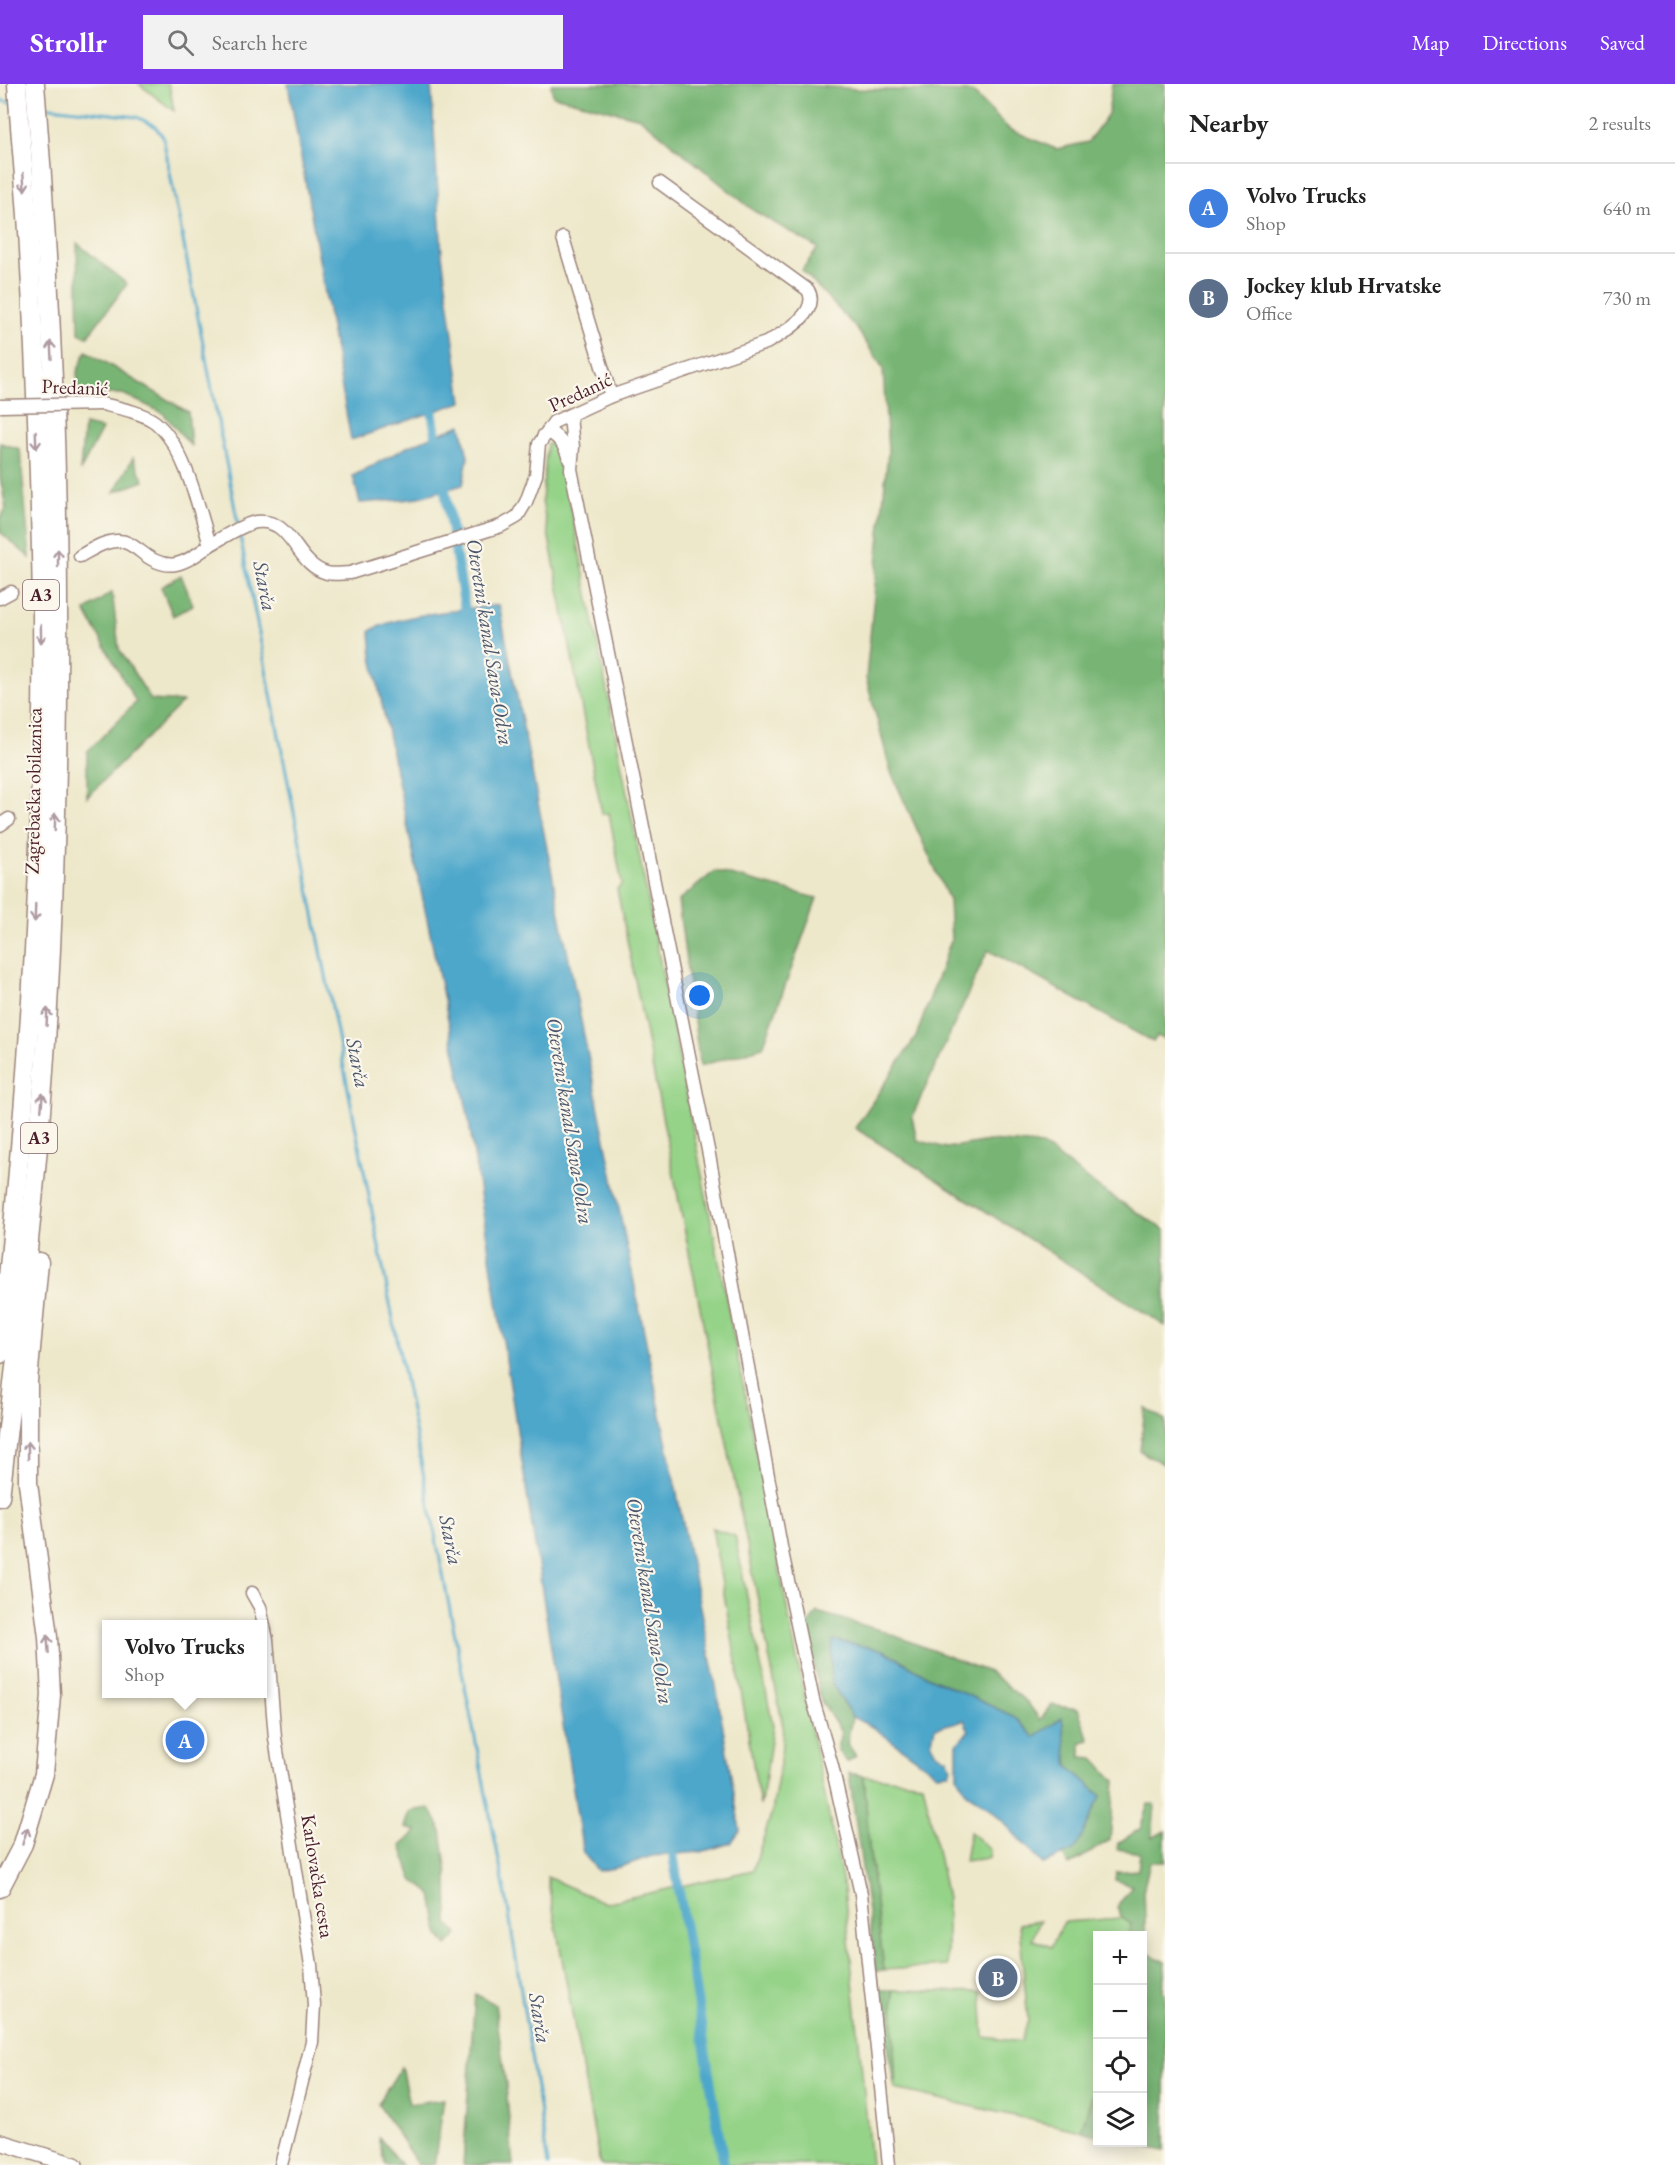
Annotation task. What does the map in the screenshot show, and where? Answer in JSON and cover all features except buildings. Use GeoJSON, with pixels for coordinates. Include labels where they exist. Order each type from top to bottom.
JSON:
{"type":"FeatureCollection","features":[{"type":"Feature","properties":{"kind":"highway","name":"Zagrebačka obilaznica"},"geometry":{"type":"LineString","coordinates":[[0,1354],[27,1067],[42,717],[39,516],[28,228],[16,84]]}},
{"type":"Feature","properties":{"kind":"highway","name":"Zagrebačka obilaznica"},"geometry":{"type":"LineString","coordinates":[[0,1497],[34,1202],[49,984],[58,722],[55,429],[35,84]]}},
{"type":"Feature","properties":{"kind":"highway"},"geometry":{"type":"LineString","coordinates":[[0,1888],[23,1844],[44,1774],[51,1695],[48,1637],[28,1483],[28,1381],[42,1226],[34,1202]]}},
{"type":"Feature","properties":{"kind":"main road"},"geometry":{"type":"LineString","coordinates":[[0,2142],[75,2165]]}},
{"type":"Feature","properties":{"kind":"street","name":"Predanić"},"geometry":{"type":"LineString","coordinates":[[80,556],[112,541],[122,541],[160,564],[173,565],[185,561],[226,536],[255,522],[281,526],[302,557],[328,574],[350,573],[483,533],[518,517],[536,475],[539,444],[554,422],[611,396],[765,343],[804,316],[811,305],[812,296],[808,290],[660,183]]}},
{"type":"Feature","properties":{"kind":"street"},"geometry":{"type":"LineString","coordinates":[[563,238],[611,396]]}},
{"type":"Feature","properties":{"kind":"street","name":"Predanić"},"geometry":{"type":"LineString","coordinates":[[0,406],[102,404],[135,413],[155,422],[171,441],[188,473],[210,545]]}},
{"type":"Feature","properties":{"kind":"street"},"geometry":{"type":"LineString","coordinates":[[570,416],[573,447],[570,469]]}},
{"type":"Feature","properties":{"kind":"street"},"geometry":{"type":"LineString","coordinates":[[544,435],[551,433],[566,448],[709,1155],[785,1570],[813,1700],[832,1766],[861,1894],[889,2165]]}},
{"type":"Feature","properties":{"kind":"street","name":"Karlovačka cesta"},"geometry":{"type":"LineString","coordinates":[[252,1593],[260,1607],[263,1620]]}},
{"type":"Feature","properties":{"kind":"street","name":"Karlovačka cesta"},"geometry":{"type":"LineString","coordinates":[[267,1640],[275,1738],[308,1942],[314,2005],[312,2042],[280,2165]]}},
{"type":"Feature","properties":{"kind":"green space"},"geometry":{"type":"Polygon","coordinates":[[[139,84],[169,84],[174,111],[139,84]]]}},
{"type":"Feature","properties":{"kind":"green space"},"geometry":{"type":"Polygon","coordinates":[[[551,84],[794,84],[857,89],[972,92],[1009,129],[1056,149],[1088,142],[1108,114],[1112,84],[1165,84],[1165,1039],[1157,1036],[1153,1042],[988,950],[912,1117],[917,1140],[946,1148],[989,1141],[1042,1145],[1102,1190],[1165,1230],[1165,1326],[855,1128],[916,1037],[951,940],[949,900],[891,772],[866,678],[888,452],[883,368],[857,329],[802,270],[818,248],[754,211],[640,118],[553,96],[551,84]]]}},
{"type":"Feature","properties":{"kind":"green space"},"geometry":{"type":"Polygon","coordinates":[[[77,243],[127,284],[87,337],[79,333],[77,243]]]}},
{"type":"Feature","properties":{"kind":"green space"},"geometry":{"type":"Polygon","coordinates":[[[86,351],[188,412],[191,446],[163,413],[123,394],[79,394],[77,372],[86,351]]]}},
{"type":"Feature","properties":{"kind":"green space"},"geometry":{"type":"Polygon","coordinates":[[[84,425],[102,429],[80,471],[84,425]]]}},
{"type":"Feature","properties":{"kind":"green space"},"geometry":{"type":"Polygon","coordinates":[[[556,441],[844,1888],[871,2165],[600,2165],[547,1877],[605,1903],[753,1870],[772,1812],[781,1758],[783,1726],[617,889],[622,884],[609,813],[602,814],[542,501],[547,444],[556,441]]]}},
{"type":"Feature","properties":{"kind":"green space"},"geometry":{"type":"Polygon","coordinates":[[[0,443],[20,449],[30,558],[0,532],[0,519],[6,508],[0,477],[0,443]]]}},
{"type":"Feature","properties":{"kind":"green space"},"geometry":{"type":"Polygon","coordinates":[[[133,458],[144,481],[114,492],[133,458]]]}},
{"type":"Feature","properties":{"kind":"green space"},"geometry":{"type":"Polygon","coordinates":[[[181,575],[193,605],[173,616],[161,587],[181,575]]]}},
{"type":"Feature","properties":{"kind":"green space"},"geometry":{"type":"Polygon","coordinates":[[[112,592],[119,649],[151,700],[183,702],[87,797],[87,752],[136,702],[85,611],[112,592]]]}},
{"type":"Feature","properties":{"kind":"green space"},"geometry":{"type":"Polygon","coordinates":[[[715,871],[817,898],[763,1047],[700,1066],[678,901],[715,871]]]}},
{"type":"Feature","properties":{"kind":"green space"},"geometry":{"type":"Polygon","coordinates":[[[1145,1408],[1165,1420],[1165,1465],[1140,1451],[1145,1408]]]}},
{"type":"Feature","properties":{"kind":"green space"},"geometry":{"type":"Polygon","coordinates":[[[712,1528],[735,1536],[773,1726],[760,1806],[737,1666],[712,1528]]]}},
{"type":"Feature","properties":{"kind":"green space"},"geometry":{"type":"Polygon","coordinates":[[[817,1612],[880,1630],[991,1673],[1028,1703],[1040,1720],[1052,1705],[1078,1709],[1089,1740],[1081,1742],[1081,1757],[1094,1758],[1115,1781],[1110,1840],[1068,1866],[1063,1855],[1075,1849],[1101,1796],[1068,1766],[1062,1719],[1034,1737],[1015,1717],[929,1677],[883,1650],[832,1684],[852,1717],[847,1743],[856,1756],[847,1762],[837,1749],[841,1732],[821,1701],[806,1628],[817,1612]]]}},
{"type":"Feature","properties":{"kind":"green space"},"geometry":{"type":"Polygon","coordinates":[[[849,1773],[864,1776],[869,1846],[884,1970],[876,1971],[849,1773]]]}},
{"type":"Feature","properties":{"kind":"green space"},"geometry":{"type":"Polygon","coordinates":[[[864,1776],[923,1783],[947,1898],[947,1966],[884,1970],[869,1846],[864,1776]]]}},
{"type":"Feature","properties":{"kind":"green space"},"geometry":{"type":"Polygon","coordinates":[[[1148,1804],[1155,1805],[1152,1838],[1165,1831],[1165,1862],[1150,1862],[1144,1887],[1145,1931],[1129,1931],[1131,1924],[1122,1918],[1117,1907],[1132,1886],[1115,1880],[1116,1872],[1138,1870],[1140,1853],[1118,1849],[1118,1843],[1140,1829],[1148,1804]]]}},
{"type":"Feature","properties":{"kind":"green space"},"geometry":{"type":"Polygon","coordinates":[[[430,1808],[441,1830],[447,1873],[448,1924],[458,1934],[447,1946],[439,1935],[432,1895],[413,1880],[401,1846],[417,1831],[405,1828],[410,1811],[430,1808]]]}},
{"type":"Feature","properties":{"kind":"green space"},"geometry":{"type":"Polygon","coordinates":[[[970,1832],[990,1850],[989,1858],[965,1861],[970,1832]]]}},
{"type":"Feature","properties":{"kind":"green space"},"geometry":{"type":"Polygon","coordinates":[[[1122,1918],[1131,1924],[1129,1931],[1093,1931],[1093,2093],[1081,2131],[895,2089],[893,1990],[981,1992],[984,2037],[1021,2042],[1028,2020],[1019,1924],[1040,1921],[1032,1939],[1051,1947],[1064,1922],[1122,1918]]]}},
{"type":"Feature","properties":{"kind":"green space"},"geometry":{"type":"Polygon","coordinates":[[[1147,1953],[1165,1962],[1163,1992],[1165,1993],[1165,2151],[1147,2147],[1147,1953]]]}},
{"type":"Feature","properties":{"kind":"green space"},"geometry":{"type":"Polygon","coordinates":[[[879,1990],[893,1990],[895,2089],[879,1990]]]}},
{"type":"Feature","properties":{"kind":"green space"},"geometry":{"type":"Polygon","coordinates":[[[475,1994],[495,2004],[506,2085],[513,2165],[463,2165],[475,1994]]]}},
{"type":"Feature","properties":{"kind":"green space"},"geometry":{"type":"Polygon","coordinates":[[[401,2067],[409,2104],[444,2099],[434,2165],[418,2165],[378,2104],[401,2067]]]}},
{"type":"Feature","properties":{"kind":"green space"},"geometry":{"type":"Polygon","coordinates":[[[1093,2093],[1093,2134],[1081,2131],[1093,2093]]]}},
{"type":"Feature","properties":{"kind":"green space"},"geometry":{"type":"Polygon","coordinates":[[[378,2136],[401,2165],[385,2165],[378,2136]]]}},
{"type":"Feature","properties":{"kind":"water"},"geometry":{"type":"Polygon","coordinates":[[[288,84],[431,84],[442,255],[462,402],[351,440],[288,84]]]}},
{"type":"Feature","properties":{"kind":"water"},"geometry":{"type":"Polygon","coordinates":[[[461,425],[468,457],[463,485],[412,499],[360,503],[353,476],[409,446],[461,425]]]}},
{"type":"Feature","properties":{"kind":"water"},"geometry":{"type":"Polygon","coordinates":[[[499,605],[716,1686],[740,1830],[731,1843],[701,1852],[652,1856],[620,1867],[598,1871],[583,1853],[467,1110],[372,657],[370,631],[382,625],[414,617],[499,605]]]}},
{"type":"Feature","properties":{"kind":"water"},"geometry":{"type":"Polygon","coordinates":[[[833,1640],[883,1650],[929,1677],[1015,1717],[1034,1737],[1062,1718],[1068,1766],[1101,1796],[1075,1850],[1043,1864],[990,1808],[967,1793],[957,1777],[957,1744],[969,1731],[964,1720],[935,1728],[931,1744],[936,1753],[947,1758],[951,1767],[949,1773],[937,1774],[874,1728],[852,1717],[832,1684],[833,1640]]]}},
{"type":"Feature","properties":{"kind":"waterway","name":"Starča"},"geometry":{"type":"LineString","coordinates":[[0,100],[11,103]]}},
{"type":"Feature","properties":{"kind":"waterway","name":"Starča"},"geometry":{"type":"LineString","coordinates":[[42,106],[137,117],[155,126],[163,137],[238,524]]}},
{"type":"Feature","properties":{"kind":"waterway","name":"Oteretni kanal Sava-Odra"},"geometry":{"type":"LineString","coordinates":[[430,398],[438,448]]}},
{"type":"Feature","properties":{"kind":"waterway","name":"Oteretni kanal Sava-Odra"},"geometry":{"type":"LineString","coordinates":[[443,478],[467,622]]}},
{"type":"Feature","properties":{"kind":"waterway","name":"Starča"},"geometry":{"type":"LineString","coordinates":[[239,531],[508,1907],[548,2165]]}},
{"type":"Feature","properties":{"kind":"waterway","name":"Oteretni kanal Sava-Odra"},"geometry":{"type":"LineString","coordinates":[[671,1842],[724,2165]]}},
{"type":"Feature","properties":{"kind":"place","name":"Volvo Trucks"},"geometry":{"type":"Point","coordinates":[185,1740]}},
{"type":"Feature","properties":{"kind":"place","name":"Jockey klub Hrvatske"},"geometry":{"type":"Point","coordinates":[998,1978]}}]}
